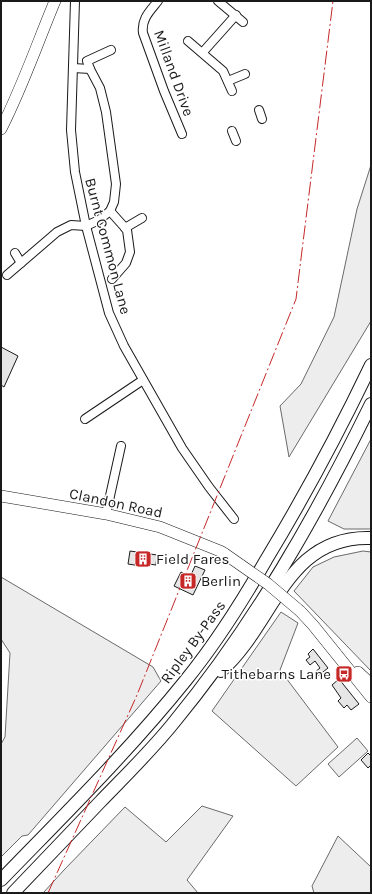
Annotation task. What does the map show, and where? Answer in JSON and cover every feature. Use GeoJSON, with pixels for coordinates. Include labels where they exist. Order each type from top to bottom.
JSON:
{"type":"FeatureCollection","features":[{"type":"Feature","properties":{"kind":"highway","name":"Ripley By-Pass"},"geometry":{"type":"LineString","coordinates":[[1,880],[77,802],[160,711],[187,679],[229,621],[290,521],[371,365]]}},
{"type":"Feature","properties":{"kind":"highway"},"geometry":{"type":"LineString","coordinates":[[13,893],[146,755],[200,690],[243,631],[282,570],[327,490],[371,404]]}},
{"type":"Feature","properties":{"kind":"highway"},"geometry":{"type":"LineString","coordinates":[[200,690],[224,669],[241,650],[287,581],[304,562],[313,554],[331,544],[354,539],[371,538]]}},
{"type":"Feature","properties":{"kind":"main road"},"geometry":{"type":"LineString","coordinates":[[1,129],[18,93],[55,1]]}},
{"type":"Feature","properties":{"kind":"main road","name":"Clandon Road"},"geometry":{"type":"LineString","coordinates":[[1,496],[106,514],[160,527],[223,552],[268,584],[300,611],[339,656],[371,697]]}},
{"type":"Feature","properties":{"kind":"main road"},"geometry":{"type":"LineString","coordinates":[[339,656],[371,684]]}},
{"type":"Feature","properties":{"kind":"street","name":"Burnt Common Lane"},"geometry":{"type":"LineString","coordinates":[[68,1],[74,18]]}},
{"type":"Feature","properties":{"kind":"street","name":"Burnt Common Lane"},"geometry":{"type":"LineString","coordinates":[[75,1],[76,12],[74,18],[71,130],[74,172],[86,226],[109,313],[142,380],[182,448],[209,487],[234,519]]}},
{"type":"Feature","properties":{"kind":"street","name":"Milland Drive"},"geometry":{"type":"LineString","coordinates":[[158,1],[146,16],[142,27],[143,33],[182,134]]}},
{"type":"Feature","properties":{"kind":"street"},"geometry":{"type":"LineString","coordinates":[[218,1],[243,22]]}},
{"type":"Feature","properties":{"kind":"street"},"geometry":{"type":"LineString","coordinates":[[203,52],[236,16]]}},
{"type":"Feature","properties":{"kind":"street"},"geometry":{"type":"LineString","coordinates":[[188,41],[203,52],[223,71],[232,91]]}},
{"type":"Feature","properties":{"kind":"street"},"geometry":{"type":"LineString","coordinates":[[8,275],[56,232],[71,225],[86,226],[99,220],[110,211],[114,202],[115,189],[106,112],[100,88],[87,61],[111,50]]}},
{"type":"Feature","properties":{"kind":"street"},"geometry":{"type":"LineString","coordinates":[[73,68],[90,68]]}},
{"type":"Feature","properties":{"kind":"street"},"geometry":{"type":"LineString","coordinates":[[228,81],[245,74]]}},
{"type":"Feature","properties":{"kind":"street"},"geometry":{"type":"LineString","coordinates":[[258,110],[262,119]]}},
{"type":"Feature","properties":{"kind":"street"},"geometry":{"type":"LineString","coordinates":[[232,131],[236,141]]}},
{"type":"Feature","properties":{"kind":"street"},"geometry":{"type":"LineString","coordinates":[[110,211],[127,230],[130,252],[126,263],[112,279]]}},
{"type":"Feature","properties":{"kind":"street"},"geometry":{"type":"LineString","coordinates":[[125,228],[142,218]]}},
{"type":"Feature","properties":{"kind":"street"},"geometry":{"type":"LineString","coordinates":[[15,253],[21,263]]}},
{"type":"Feature","properties":{"kind":"street"},"geometry":{"type":"LineString","coordinates":[[85,419],[142,380]]}},
{"type":"Feature","properties":{"kind":"street"},"geometry":{"type":"LineString","coordinates":[[106,514],[121,446]]}},
{"type":"Feature","properties":{"kind":"shaded area"},"geometry":{"type":"Polygon","coordinates":[[[371,165],[371,321],[289,457],[280,406],[301,384],[334,317],[357,209],[371,165]]]}},
{"type":"Feature","properties":{"kind":"shaded area"},"geometry":{"type":"Polygon","coordinates":[[[371,439],[371,529],[344,529],[328,521],[371,439]]]}},
{"type":"Feature","properties":{"kind":"shaded area"},"geometry":{"type":"Polygon","coordinates":[[[363,551],[371,552],[371,671],[294,591],[313,567],[334,557],[363,551]]]}},
{"type":"Feature","properties":{"kind":"shaded area"},"geometry":{"type":"Polygon","coordinates":[[[1,577],[153,667],[161,681],[28,835],[22,836],[1,857],[1,744],[5,737],[10,653],[1,639],[1,577]]]}},
{"type":"Feature","properties":{"kind":"shaded area"},"geometry":{"type":"Polygon","coordinates":[[[281,612],[298,623],[280,670],[338,747],[296,786],[212,711],[281,612]]]}},
{"type":"Feature","properties":{"kind":"shaded area"},"geometry":{"type":"Polygon","coordinates":[[[357,738],[368,751],[339,777],[328,764],[357,738]]]}},
{"type":"Feature","properties":{"kind":"shaded area"},"geometry":{"type":"Polygon","coordinates":[[[202,806],[233,816],[187,880],[198,893],[43,893],[125,807],[166,842],[202,806]]]}},
{"type":"Feature","properties":{"kind":"shaded area"},"geometry":{"type":"Polygon","coordinates":[[[338,836],[371,867],[371,893],[314,893],[312,886],[338,836]]]}},
{"type":"Feature","properties":{"kind":"building"},"geometry":{"type":"Polygon","coordinates":[[[1,347],[18,356],[4,387],[1,385],[1,347]]]}},
{"type":"Feature","properties":{"kind":"building","name":"Field Fares"},"geometry":{"type":"Polygon","coordinates":[[[130,551],[157,555],[156,565],[141,563],[141,566],[128,564],[130,551]]]}},
{"type":"Feature","properties":{"kind":"building","name":"Berlin"},"geometry":{"type":"Polygon","coordinates":[[[195,566],[205,570],[193,595],[174,586],[181,572],[190,577],[195,566]]]}},
{"type":"Feature","properties":{"kind":"building"},"geometry":{"type":"Polygon","coordinates":[[[313,649],[328,668],[318,676],[315,672],[320,668],[315,661],[310,665],[306,660],[310,657],[308,654],[313,649]]]}},
{"type":"Feature","properties":{"kind":"building"},"geometry":{"type":"Polygon","coordinates":[[[339,679],[359,704],[351,710],[347,705],[344,708],[338,701],[341,698],[332,685],[339,679]]]}},
{"type":"Feature","properties":{"kind":"building"},"geometry":{"type":"Polygon","coordinates":[[[368,753],[371,756],[371,765],[368,768],[361,760],[368,753]]]}},
{"type":"Feature","properties":{"kind":"power"},"geometry":{"type":"LineString","coordinates":[[48,893],[137,695],[296,299],[333,1]]}},
{"type":"Feature","properties":{"kind":"place","name":"Field Fares"},"geometry":{"type":"Point","coordinates":[143,559]}},
{"type":"Feature","properties":{"kind":"place","name":"Berlin"},"geometry":{"type":"Point","coordinates":[188,581]}},
{"type":"Feature","properties":{"kind":"place","name":"Tithebarns Lane"},"geometry":{"type":"Point","coordinates":[344,674]}}]}
